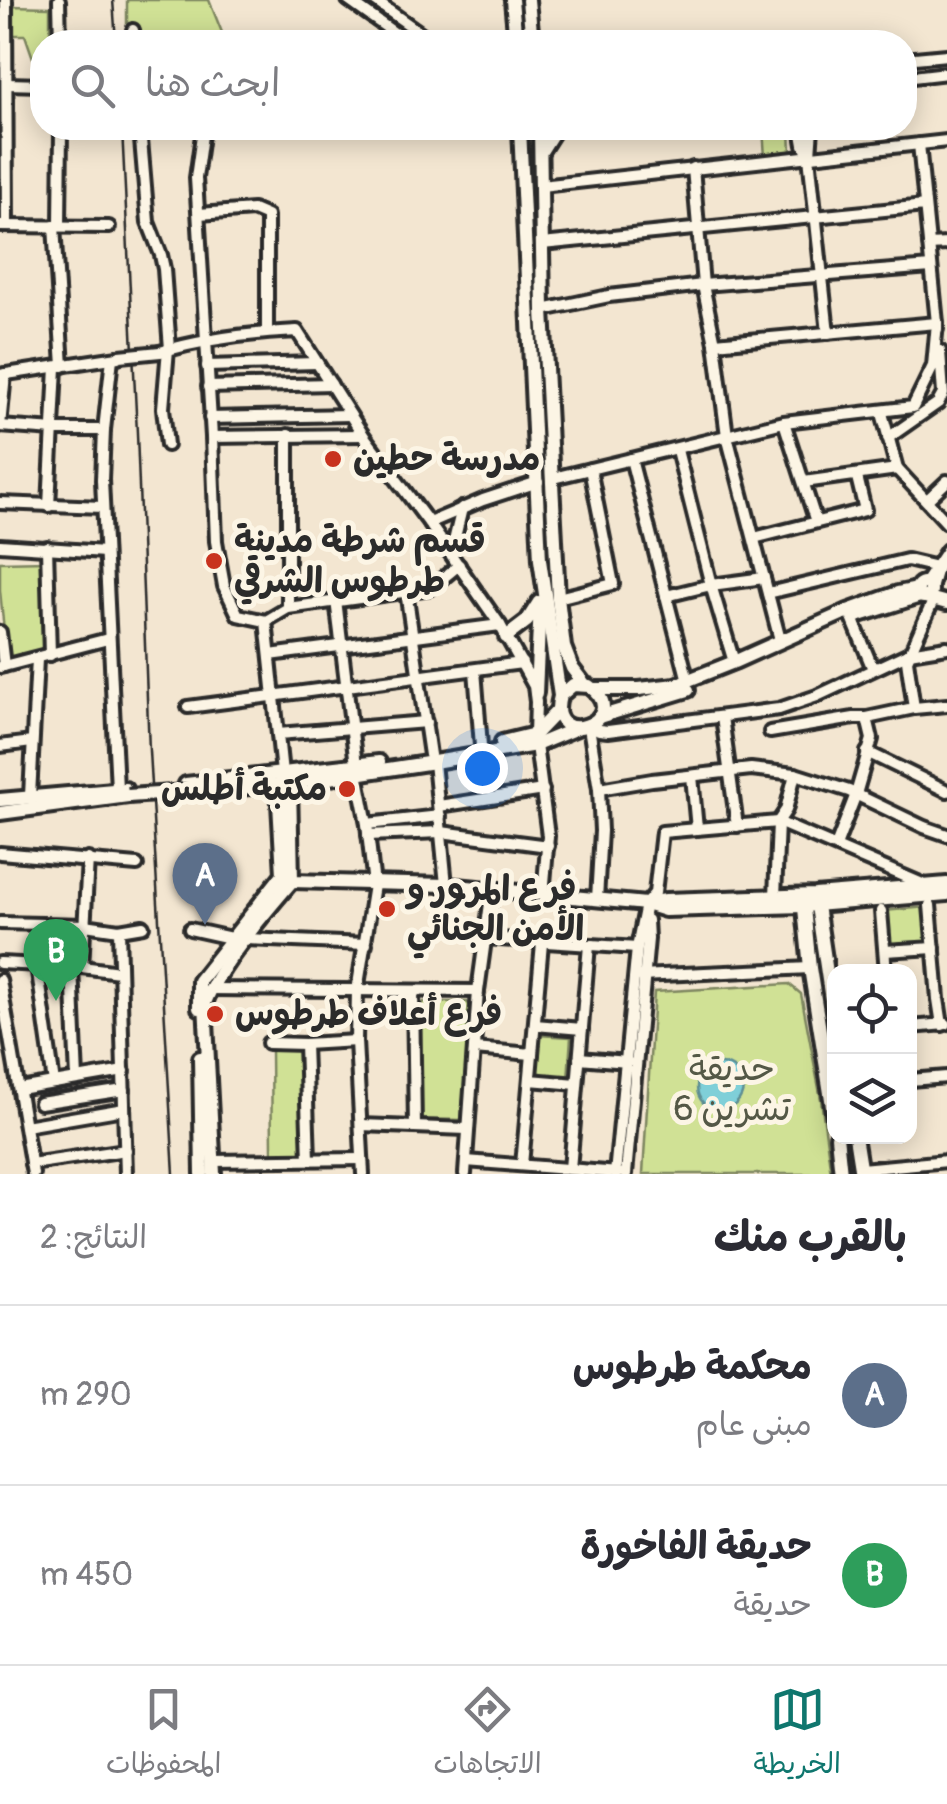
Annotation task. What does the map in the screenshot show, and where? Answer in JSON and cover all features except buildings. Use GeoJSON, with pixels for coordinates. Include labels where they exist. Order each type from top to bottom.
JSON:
{"type":"FeatureCollection","features":[{"type":"Feature","properties":{"kind":"main road"},"geometry":{"type":"LineString","coordinates":[[512,0],[515,30]]}},
{"type":"Feature","properties":{"kind":"main road"},"geometry":{"type":"LineString","coordinates":[[528,0],[531,30]]}},
{"type":"Feature","properties":{"kind":"main road"},"geometry":{"type":"LineString","coordinates":[[521,140],[542,596],[564,722],[589,725]]}},
{"type":"Feature","properties":{"kind":"main road"},"geometry":{"type":"LineString","coordinates":[[541,140],[543,310],[558,598],[564,647],[572,668],[601,699],[602,712],[589,725]]}},
{"type":"Feature","properties":{"kind":"main road"},"geometry":{"type":"LineString","coordinates":[[542,150],[548,140]]}},
{"type":"Feature","properties":{"kind":"main road"},"geometry":{"type":"LineString","coordinates":[[540,560],[556,558]]}},
{"type":"Feature","properties":{"kind":"main road"},"geometry":{"type":"LineString","coordinates":[[536,739],[573,685],[652,689],[688,681],[908,589],[947,592]]}},
{"type":"Feature","properties":{"kind":"main road"},"geometry":{"type":"LineString","coordinates":[[0,800],[284,780],[432,759],[536,739],[589,725],[686,690],[852,618],[929,593]]}},
{"type":"Feature","properties":{"kind":"main road"},"geometry":{"type":"LineString","coordinates":[[503,631],[526,621],[542,596]]}},
{"type":"Feature","properties":{"kind":"main road"},"geometry":{"type":"LineString","coordinates":[[536,694],[542,596]]}},
{"type":"Feature","properties":{"kind":"main road"},"geometry":{"type":"LineString","coordinates":[[432,759],[481,746],[536,739]]}},
{"type":"Feature","properties":{"kind":"main road"},"geometry":{"type":"LineString","coordinates":[[202,1174],[205,985],[288,878],[284,780]]}},
{"type":"Feature","properties":{"kind":"main road"},"geometry":{"type":"LineString","coordinates":[[0,813],[124,791]]}},
{"type":"Feature","properties":{"kind":"main road"},"geometry":{"type":"LineString","coordinates":[[288,878],[374,885],[446,885],[646,904],[665,910],[947,894]]}},
{"type":"Feature","properties":{"kind":"main road"},"geometry":{"type":"LineString","coordinates":[[646,904],[776,897],[809,901],[947,884]]}},
{"type":"Feature","properties":{"kind":"main road"},"geometry":{"type":"LineString","coordinates":[[809,901],[827,972]]}},
{"type":"Feature","properties":{"kind":"main road"},"geometry":{"type":"LineString","coordinates":[[809,901],[810,968],[827,1056]]}},
{"type":"Feature","properties":{"kind":"main road"},"geometry":{"type":"LineString","coordinates":[[810,968],[826,965]]}},
{"type":"Feature","properties":{"kind":"main road"},"geometry":{"type":"LineString","coordinates":[[205,985],[214,1168]]}},
{"type":"Feature","properties":{"kind":"main road"},"geometry":{"type":"LineString","coordinates":[[837,1144],[841,1174]]}},
{"type":"Feature","properties":{"kind":"main road"},"geometry":{"type":"LineString","coordinates":[[856,1144],[861,1172]]}},
{"type":"Feature","properties":{"kind":"street"},"geometry":{"type":"LineString","coordinates":[[6,0],[4,226],[110,226]]}},
{"type":"Feature","properties":{"kind":"street"},"geometry":{"type":"LineString","coordinates":[[60,0],[60,30]]}},
{"type":"Feature","properties":{"kind":"street"},"geometry":{"type":"LineString","coordinates":[[348,0],[390,30]]}},
{"type":"Feature","properties":{"kind":"street"},"geometry":{"type":"LineString","coordinates":[[374,0],[416,30]]}},
{"type":"Feature","properties":{"kind":"street"},"geometry":{"type":"LineString","coordinates":[[917,58],[947,55]]}},
{"type":"Feature","properties":{"kind":"street"},"geometry":{"type":"LineString","coordinates":[[917,77],[947,74]]}},
{"type":"Feature","properties":{"kind":"street"},"geometry":{"type":"LineString","coordinates":[[6,84],[30,85]]}},
{"type":"Feature","properties":{"kind":"street"},"geometry":{"type":"LineString","coordinates":[[49,506],[60,367],[57,226],[61,140]]}},
{"type":"Feature","properties":{"kind":"street"},"geometry":{"type":"LineString","coordinates":[[141,140],[148,222],[164,269],[163,408],[168,446]]}},
{"type":"Feature","properties":{"kind":"street"},"geometry":{"type":"LineString","coordinates":[[201,140],[196,178],[216,540],[224,586],[238,615],[266,621],[288,608],[431,588],[459,565]]}},
{"type":"Feature","properties":{"kind":"street"},"geometry":{"type":"LineString","coordinates":[[803,140],[809,156],[828,333]]}},
{"type":"Feature","properties":{"kind":"street"},"geometry":{"type":"LineString","coordinates":[[809,156],[812,140]]}},
{"type":"Feature","properties":{"kind":"street"},"geometry":{"type":"LineString","coordinates":[[542,186],[947,141]]}},
{"type":"Feature","properties":{"kind":"street"},"geometry":{"type":"LineString","coordinates":[[888,438],[938,403],[942,394],[919,144]]}},
{"type":"Feature","properties":{"kind":"street"},"geometry":{"type":"LineString","coordinates":[[693,168],[703,285],[728,436],[780,640]]}},
{"type":"Feature","properties":{"kind":"street"},"geometry":{"type":"LineString","coordinates":[[542,244],[925,206]]}},
{"type":"Feature","properties":{"kind":"street"},"geometry":{"type":"LineString","coordinates":[[199,214],[252,210],[267,216],[268,332]]}},
{"type":"Feature","properties":{"kind":"street"},"geometry":{"type":"LineString","coordinates":[[929,246],[947,244]]}},
{"type":"Feature","properties":{"kind":"street"},"geometry":{"type":"LineString","coordinates":[[543,310],[608,296],[703,285],[931,268]]}},
{"type":"Feature","properties":{"kind":"street"},"geometry":{"type":"LineString","coordinates":[[933,286],[947,286]]}},
{"type":"Feature","properties":{"kind":"street"},"geometry":{"type":"LineString","coordinates":[[715,343],[937,323]]}},
{"type":"Feature","properties":{"kind":"street"},"geometry":{"type":"LineString","coordinates":[[553,478],[784,422],[913,407],[933,366],[937,323]]}},
{"type":"Feature","properties":{"kind":"street"},"geometry":{"type":"LineString","coordinates":[[104,430],[0,426],[2,374],[205,341],[297,331],[363,435],[430,523],[503,631],[536,694],[536,739],[548,846],[544,895]]}},
{"type":"Feature","properties":{"kind":"street"},"geometry":{"type":"LineString","coordinates":[[116,357],[104,430],[104,507],[108,639],[124,791]]}},
{"type":"Feature","properties":{"kind":"street"},"geometry":{"type":"LineString","coordinates":[[207,366],[317,363]]}},
{"type":"Feature","properties":{"kind":"street"},"geometry":{"type":"LineString","coordinates":[[208,387],[331,384]]}},
{"type":"Feature","properties":{"kind":"street"},"geometry":{"type":"LineString","coordinates":[[882,412],[897,470],[947,523]]}},
{"type":"Feature","properties":{"kind":"street"},"geometry":{"type":"LineString","coordinates":[[210,418],[350,415]]}},
{"type":"Feature","properties":{"kind":"street"},"geometry":{"type":"LineString","coordinates":[[784,422],[816,522]]}},
{"type":"Feature","properties":{"kind":"street"},"geometry":{"type":"LineString","coordinates":[[288,435],[288,608]]}},
{"type":"Feature","properties":{"kind":"street"},"geometry":{"type":"LineString","coordinates":[[212,437],[363,435]]}},
{"type":"Feature","properties":{"kind":"street"},"geometry":{"type":"LineString","coordinates":[[677,450],[734,662]]}},
{"type":"Feature","properties":{"kind":"street"},"geometry":{"type":"LineString","coordinates":[[631,459],[688,681]]}},
{"type":"Feature","properties":{"kind":"street"},"geometry":{"type":"LineString","coordinates":[[558,598],[613,584],[590,469]]}},
{"type":"Feature","properties":{"kind":"street"},"geometry":{"type":"LineString","coordinates":[[804,482],[897,470]]}},
{"type":"Feature","properties":{"kind":"street"},"geometry":{"type":"LineString","coordinates":[[754,538],[865,510],[857,476]]}},
{"type":"Feature","properties":{"kind":"street"},"geometry":{"type":"LineString","coordinates":[[926,500],[947,481]]}},
{"type":"Feature","properties":{"kind":"street"},"geometry":{"type":"LineString","coordinates":[[430,523],[538,482]]}},
{"type":"Feature","properties":{"kind":"street"},"geometry":{"type":"LineString","coordinates":[[0,504],[104,507]]}},
{"type":"Feature","properties":{"kind":"street"},"geometry":{"type":"LineString","coordinates":[[451,554],[462,508]]}},
{"type":"Feature","properties":{"kind":"street"},"geometry":{"type":"LineString","coordinates":[[0,545],[105,552]]}},
{"type":"Feature","properties":{"kind":"street"},"geometry":{"type":"LineString","coordinates":[[47,547],[50,654]]}},
{"type":"Feature","properties":{"kind":"street"},"geometry":{"type":"LineString","coordinates":[[914,708],[909,654],[937,567],[947,550]]}},
{"type":"Feature","properties":{"kind":"street"},"geometry":{"type":"LineString","coordinates":[[768,593],[907,560],[937,567]]}},
{"type":"Feature","properties":{"kind":"street"},"geometry":{"type":"LineString","coordinates":[[666,596],[764,578]]}},
{"type":"Feature","properties":{"kind":"street"},"geometry":{"type":"LineString","coordinates":[[406,590],[432,759],[446,885]]}},
{"type":"Feature","properties":{"kind":"street"},"geometry":{"type":"LineString","coordinates":[[336,600],[374,885],[357,991],[363,1174]]}},
{"type":"Feature","properties":{"kind":"street"},"geometry":{"type":"LineString","coordinates":[[852,618],[873,670]]}},
{"type":"Feature","properties":{"kind":"street"},"geometry":{"type":"LineString","coordinates":[[266,621],[284,780]]}},
{"type":"Feature","properties":{"kind":"street"},"geometry":{"type":"LineString","coordinates":[[270,655],[413,636],[503,631]]}},
{"type":"Feature","properties":{"kind":"street"},"geometry":{"type":"LineString","coordinates":[[0,632],[2,666],[108,639]]}},
{"type":"Feature","properties":{"kind":"street"},"geometry":{"type":"LineString","coordinates":[[589,725],[608,731],[779,709],[909,654],[947,647]]}},
{"type":"Feature","properties":{"kind":"street"},"geometry":{"type":"LineString","coordinates":[[30,796],[37,658]]}},
{"type":"Feature","properties":{"kind":"street"},"geometry":{"type":"LineString","coordinates":[[188,707],[522,663]]}},
{"type":"Feature","properties":{"kind":"street"},"geometry":{"type":"LineString","coordinates":[[474,670],[481,746]]}},
{"type":"Feature","properties":{"kind":"street"},"geometry":{"type":"LineString","coordinates":[[770,732],[947,705]]}},
{"type":"Feature","properties":{"kind":"street"},"geometry":{"type":"LineString","coordinates":[[722,717],[738,826]]}},
{"type":"Feature","properties":{"kind":"street"},"geometry":{"type":"LineString","coordinates":[[836,846],[872,739],[867,718]]}},
{"type":"Feature","properties":{"kind":"street"},"geometry":{"type":"LineString","coordinates":[[278,734],[426,722]]}},
{"type":"Feature","properties":{"kind":"street"},"geometry":{"type":"LineString","coordinates":[[589,725],[601,831],[597,900]]}},
{"type":"Feature","properties":{"kind":"street"},"geometry":{"type":"LineString","coordinates":[[0,746],[32,742]]}},
{"type":"Feature","properties":{"kind":"street"},"geometry":{"type":"LineString","coordinates":[[867,752],[947,792]]}},
{"type":"Feature","properties":{"kind":"street"},"geometry":{"type":"LineString","coordinates":[[599,789],[751,769],[795,774],[856,794],[947,835]]}},
{"type":"Feature","properties":{"kind":"street"},"geometry":{"type":"LineString","coordinates":[[776,897],[778,822],[786,810],[795,774]]}},
{"type":"Feature","properties":{"kind":"street"},"geometry":{"type":"LineString","coordinates":[[692,776],[697,829]]}},
{"type":"Feature","properties":{"kind":"street"},"geometry":{"type":"LineString","coordinates":[[368,830],[542,790]]}},
{"type":"Feature","properties":{"kind":"street"},"geometry":{"type":"LineString","coordinates":[[639,976],[637,948],[646,904],[655,893],[662,832],[778,822],[927,886]]}},
{"type":"Feature","properties":{"kind":"street"},"geometry":{"type":"LineString","coordinates":[[368,830],[441,832],[548,846]]}},
{"type":"Feature","properties":{"kind":"street"},"geometry":{"type":"LineString","coordinates":[[0,853],[138,866]]}},
{"type":"Feature","properties":{"kind":"street"},"geometry":{"type":"LineString","coordinates":[[76,1078],[77,967],[86,925],[88,859]]}},
{"type":"Feature","properties":{"kind":"street"},"geometry":{"type":"LineString","coordinates":[[882,890],[885,867]]}},
{"type":"Feature","properties":{"kind":"street"},"geometry":{"type":"LineString","coordinates":[[465,1174],[478,992],[492,889]]}},
{"type":"Feature","properties":{"kind":"street"},"geometry":{"type":"LineString","coordinates":[[466,1160],[626,1174],[639,976],[648,939],[646,904]]}},
{"type":"Feature","properties":{"kind":"street"},"geometry":{"type":"LineString","coordinates":[[917,1027],[944,1024],[938,1000],[930,905]]}},
{"type":"Feature","properties":{"kind":"street"},"geometry":{"type":"LineString","coordinates":[[881,911],[886,964]]}},
{"type":"Feature","properties":{"kind":"street"},"geometry":{"type":"LineString","coordinates":[[0,923],[86,925],[119,930],[143,926]]}},
{"type":"Feature","properties":{"kind":"street"},"geometry":{"type":"LineString","coordinates":[[190,929],[239,938],[366,944]]}},
{"type":"Feature","properties":{"kind":"street"},"geometry":{"type":"LineString","coordinates":[[119,930],[126,1174]]}},
{"type":"Feature","properties":{"kind":"street"},"geometry":{"type":"LineString","coordinates":[[485,938],[637,948]]}},
{"type":"Feature","properties":{"kind":"street"},"geometry":{"type":"LineString","coordinates":[[522,1165],[542,942]]}},
{"type":"Feature","properties":{"kind":"street"},"geometry":{"type":"LineString","coordinates":[[570,1169],[589,946]]}},
{"type":"Feature","properties":{"kind":"street"},"geometry":{"type":"LineString","coordinates":[[885,951],[934,948]]}},
{"type":"Feature","properties":{"kind":"street"},"geometry":{"type":"LineString","coordinates":[[0,962],[119,972]]}},
{"type":"Feature","properties":{"kind":"street"},"geometry":{"type":"LineString","coordinates":[[37,964],[54,1083]]}},
{"type":"Feature","properties":{"kind":"street"},"geometry":{"type":"LineString","coordinates":[[639,976],[810,968]]}},
{"type":"Feature","properties":{"kind":"street"},"geometry":{"type":"LineString","coordinates":[[0,980],[6,1054],[18,1089],[32,1169],[126,1150]]}},
{"type":"Feature","properties":{"kind":"street"},"geometry":{"type":"LineString","coordinates":[[205,985],[478,992]]}},
{"type":"Feature","properties":{"kind":"street"},"geometry":{"type":"LineString","coordinates":[[413,991],[415,1127]]}},
{"type":"Feature","properties":{"kind":"street"},"geometry":{"type":"LineString","coordinates":[[535,1025],[582,1029]]}},
{"type":"Feature","properties":{"kind":"street"},"geometry":{"type":"LineString","coordinates":[[268,1042],[356,1041]]}},
{"type":"Feature","properties":{"kind":"street"},"geometry":{"type":"LineString","coordinates":[[305,1044],[309,1158]]}},
{"type":"Feature","properties":{"kind":"street"},"geometry":{"type":"LineString","coordinates":[[474,1049],[532,1054]]}},
{"type":"Feature","properties":{"kind":"street"},"geometry":{"type":"LineString","coordinates":[[579,1058],[631,1062]]}},
{"type":"Feature","properties":{"kind":"street"},"geometry":{"type":"LineString","coordinates":[[615,1174],[631,1062]]}},
{"type":"Feature","properties":{"kind":"street"},"geometry":{"type":"LineString","coordinates":[[18,1089],[124,1071]]}},
{"type":"Feature","properties":{"kind":"street"},"geometry":{"type":"LineString","coordinates":[[917,1079],[947,1077]]}},
{"type":"Feature","properties":{"kind":"street"},"geometry":{"type":"LineString","coordinates":[[530,1080],[577,1084]]}},
{"type":"Feature","properties":{"kind":"street"},"geometry":{"type":"LineString","coordinates":[[40,1103],[124,1090]]}},
{"type":"Feature","properties":{"kind":"street"},"geometry":{"type":"LineString","coordinates":[[25,1126],[124,1109]]}},
{"type":"Feature","properties":{"kind":"street"},"geometry":{"type":"LineString","coordinates":[[361,1125],[468,1129]]}},
{"type":"Feature","properties":{"kind":"street"},"geometry":{"type":"LineString","coordinates":[[214,1168],[309,1158],[362,1158]]}},
{"type":"Feature","properties":{"kind":"street"},"geometry":{"type":"LineString","coordinates":[[861,1172],[947,1161]]}},
{"type":"Feature","properties":{"kind":"green space"},"geometry":{"type":"Polygon","coordinates":[[[127,0],[209,0],[221,30],[127,30],[127,0]]]}},
{"type":"Feature","properties":{"kind":"green space"},"geometry":{"type":"Polygon","coordinates":[[[10,6],[50,7],[50,30],[30,30],[30,49],[25,35],[10,35],[10,6]]]}},
{"type":"Feature","properties":{"kind":"green space"},"geometry":{"type":"Polygon","coordinates":[[[764,140],[790,140],[791,154],[765,157],[764,140]]]}},
{"type":"Feature","properties":{"kind":"green space"},"geometry":{"type":"Polygon","coordinates":[[[46,561],[48,652],[7,661],[0,562],[46,561]]]}},
{"type":"Feature","properties":{"kind":"green space"},"geometry":{"type":"Polygon","coordinates":[[[927,907],[931,942],[888,947],[884,911],[927,907]]]}},
{"type":"Feature","properties":{"kind":"green space","name":"حديقة 6 تشرين"},"geometry":{"type":"Polygon","coordinates":[[[789,984],[801,994],[831,1174],[643,1174],[654,992],[789,984]]]}},
{"type":"Feature","properties":{"kind":"green space"},"geometry":{"type":"Polygon","coordinates":[[[424,1002],[467,1002],[472,1008],[461,1120],[423,1119],[420,1111],[420,1007],[424,1002]]]}},
{"type":"Feature","properties":{"kind":"green space"},"geometry":{"type":"Polygon","coordinates":[[[536,1035],[571,1037],[568,1079],[533,1076],[536,1035]]]}},
{"type":"Feature","properties":{"kind":"green space"},"geometry":{"type":"Polygon","coordinates":[[[302,1049],[302,1154],[274,1154],[271,1050],[302,1049]]]}},
{"type":"Feature","properties":{"kind":"water"},"geometry":{"type":"Polygon","coordinates":[[[720,1064],[736,1071],[743,1087],[736,1103],[720,1110],[704,1103],[697,1087],[704,1071],[720,1064]]]}},
{"type":"Feature","properties":{"kind":"railway"},"geometry":{"type":"LineString","coordinates":[[113,0],[115,30]]}},
{"type":"Feature","properties":{"kind":"railway"},"geometry":{"type":"LineString","coordinates":[[123,140],[149,751],[174,1174]]}},
{"type":"Feature","properties":{"kind":"place","name":"مدرسة حطين"},"geometry":{"type":"Point","coordinates":[333,459]}},
{"type":"Feature","properties":{"kind":"place","name":"قسم شرطة مدينة طرطوس الشرقي"},"geometry":{"type":"Point","coordinates":[214,561]}},
{"type":"Feature","properties":{"kind":"place","name":"مكتبة أطلس"},"geometry":{"type":"Point","coordinates":[347,789]}},
{"type":"Feature","properties":{"kind":"place","name":"فرع المرور و الأمن الجنائي"},"geometry":{"type":"Point","coordinates":[387,909]}},
{"type":"Feature","properties":{"kind":"place","name":"محكمة طرطوس"},"geometry":{"type":"Point","coordinates":[205,925]}},
{"type":"Feature","properties":{"kind":"place","name":"حديقة الفاخورة"},"geometry":{"type":"Point","coordinates":[56,1001]}},
{"type":"Feature","properties":{"kind":"place","name":"فرع أعلاف طرطوس"},"geometry":{"type":"Point","coordinates":[215,1014]}}]}
